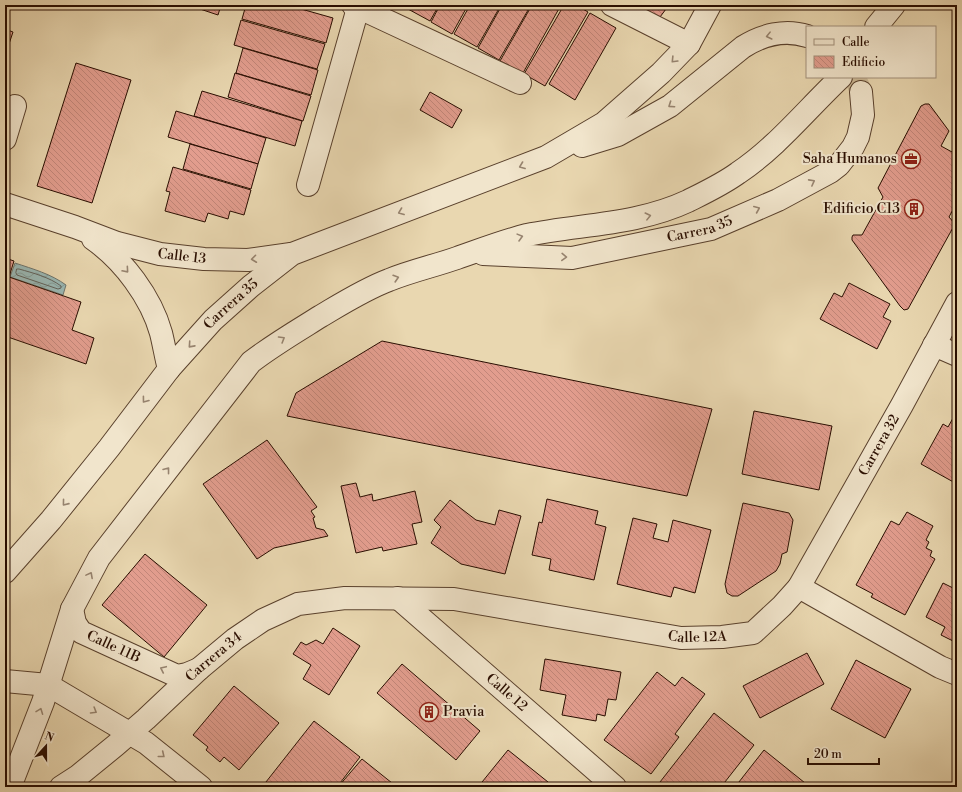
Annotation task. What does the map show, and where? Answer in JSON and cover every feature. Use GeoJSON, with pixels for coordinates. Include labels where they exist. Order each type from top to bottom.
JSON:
{"type":"FeatureCollection","features":[{"type":"Feature","properties":{"kind":"street"},"geometry":{"type":"LineString","coordinates":[[612,5],[689,44]]}},
{"type":"Feature","properties":{"kind":"street","name":"Carrera 35"},"geometry":{"type":"LineString","coordinates":[[546,157],[604,123],[661,73],[689,44],[710,5]]}},
{"type":"Feature","properties":{"kind":"street"},"geometry":{"type":"LineString","coordinates":[[877,26],[894,5]]}},
{"type":"Feature","properties":{"kind":"street"},"geometry":{"type":"LineString","coordinates":[[308,185],[356,7],[520,84]]}},
{"type":"Feature","properties":{"kind":"street","name":"Carrera 35"},"geometry":{"type":"LineString","coordinates":[[5,572],[51,520],[109,448],[169,369],[213,320],[251,286],[292,254],[546,157],[618,135],[670,106],[744,47],[754,41],[777,34],[790,33],[806,36]]}},
{"type":"Feature","properties":{"kind":"street","name":"Carrera 35"},"geometry":{"type":"LineString","coordinates":[[72,609],[99,558],[251,362],[276,343],[340,304],[390,280],[525,236],[634,219],[661,212],[688,201],[737,174],[802,117],[840,78]]}},
{"type":"Feature","properties":{"kind":"street","name":"Carrera 35"},"geometry":{"type":"LineString","coordinates":[[469,254],[572,258],[711,228],[778,200],[830,172],[839,165],[847,157],[858,137],[863,115],[861,92]]}},
{"type":"Feature","properties":{"kind":"street"},"geometry":{"type":"LineString","coordinates":[[5,139],[15,106]]}},
{"type":"Feature","properties":{"kind":"street","name":"Calle 13"},"geometry":{"type":"LineString","coordinates":[[5,204],[75,226],[116,243],[160,254],[204,259],[248,260],[292,254]]}},
{"type":"Feature","properties":{"kind":"street","name":"Calle 13"},"geometry":{"type":"LineString","coordinates":[[75,226],[104,246],[128,271],[148,300],[161,332],[169,369]]}},
{"type":"Feature","properties":{"kind":"street","name":"Carrera 32"},"geometry":{"type":"LineString","coordinates":[[798,587],[902,405],[957,303]]}},
{"type":"Feature","properties":{"kind":"street"},"geometry":{"type":"LineString","coordinates":[[934,344],[957,355]]}},
{"type":"Feature","properties":{"kind":"street"},"geometry":{"type":"LineString","coordinates":[[798,587],[940,667],[957,674]]}},
{"type":"Feature","properties":{"kind":"street","name":"Calle 12A"},"geometry":{"type":"LineString","coordinates":[[398,598],[454,599],[681,638],[715,637],[753,633],[782,606],[798,587]]}},
{"type":"Feature","properties":{"kind":"street","name":"Carrera 34"},"geometry":{"type":"LineString","coordinates":[[61,787],[78,776],[130,732],[199,669],[235,639],[262,620],[298,604],[345,598],[398,598]]}},
{"type":"Feature","properties":{"kind":"street","name":"Calle 12"},"geometry":{"type":"LineString","coordinates":[[398,598],[615,787]]}},
{"type":"Feature","properties":{"kind":"street"},"geometry":{"type":"LineString","coordinates":[[10,787],[48,685],[72,609]]}},
{"type":"Feature","properties":{"kind":"street","name":"Calle 11B"},"geometry":{"type":"LineString","coordinates":[[72,609],[75,623],[81,632],[177,676],[199,669]]}},
{"type":"Feature","properties":{"kind":"street"},"geometry":{"type":"LineString","coordinates":[[5,681],[48,685],[146,742],[201,787]]}},
{"type":"Feature","properties":{"kind":"water"},"geometry":{"type":"Polygon","coordinates":[[[15,263],[42,272],[66,285],[63,295],[10,277],[15,263]]]}},
{"type":"Feature","properties":{"kind":"building"},"geometry":{"type":"Polygon","coordinates":[[[188,5],[221,5],[218,15],[188,5]]]}},
{"type":"Feature","properties":{"kind":"building"},"geometry":{"type":"Polygon","coordinates":[[[246,5],[287,5],[333,18],[326,43],[242,19],[246,5]]]}},
{"type":"Feature","properties":{"kind":"building"},"geometry":{"type":"Polygon","coordinates":[[[410,5],[439,5],[430,21],[408,9],[410,5]]]}},
{"type":"Feature","properties":{"kind":"building"},"geometry":{"type":"Polygon","coordinates":[[[440,5],[468,5],[452,34],[431,22],[440,5]]]}},
{"type":"Feature","properties":{"kind":"building"},"geometry":{"type":"Polygon","coordinates":[[[470,5],[501,5],[477,47],[454,34],[470,5]]]}},
{"type":"Feature","properties":{"kind":"building"},"geometry":{"type":"Polygon","coordinates":[[[502,5],[531,5],[499,60],[478,48],[502,5]]]}},
{"type":"Feature","properties":{"kind":"building"},"geometry":{"type":"Polygon","coordinates":[[[532,5],[561,5],[523,73],[500,61],[532,5]]]}},
{"type":"Feature","properties":{"kind":"building"},"geometry":{"type":"Polygon","coordinates":[[[564,5],[576,5],[588,12],[545,86],[524,74],[564,5]]]}},
{"type":"Feature","properties":{"kind":"building"},"geometry":{"type":"Polygon","coordinates":[[[628,5],[669,5],[657,21],[628,5]]]}},
{"type":"Feature","properties":{"kind":"building"},"geometry":{"type":"Polygon","coordinates":[[[590,13],[616,28],[575,100],[549,84],[590,13]]]}},
{"type":"Feature","properties":{"kind":"building"},"geometry":{"type":"Polygon","coordinates":[[[241,20],[325,44],[317,69],[234,45],[241,20]]]}},
{"type":"Feature","properties":{"kind":"building"},"geometry":{"type":"Polygon","coordinates":[[[5,29],[13,32],[5,56],[5,29]]]}},
{"type":"Feature","properties":{"kind":"building"},"geometry":{"type":"Polygon","coordinates":[[[243,48],[318,70],[311,95],[236,73],[243,48]]]}},
{"type":"Feature","properties":{"kind":"building"},"geometry":{"type":"Polygon","coordinates":[[[76,63],[131,80],[92,203],[37,186],[76,63]]]}},
{"type":"Feature","properties":{"kind":"building"},"geometry":{"type":"Polygon","coordinates":[[[235,73],[311,96],[303,121],[228,97],[235,73]]]}},
{"type":"Feature","properties":{"kind":"building"},"geometry":{"type":"Polygon","coordinates":[[[202,91],[302,121],[295,146],[194,116],[202,91]]]}},
{"type":"Feature","properties":{"kind":"building"},"geometry":{"type":"Polygon","coordinates":[[[430,92],[462,110],[452,128],[420,110],[430,92]]]}},
{"type":"Feature","properties":{"kind":"building","name":"Edificio C13"},"geometry":{"type":"Polygon","coordinates":[[[929,104],[949,131],[941,146],[952,152],[957,144],[957,202],[949,217],[955,224],[908,309],[904,310],[852,240],[852,237],[853,235],[862,235],[883,197],[878,188],[921,106],[929,104]]]}},
{"type":"Feature","properties":{"kind":"building"},"geometry":{"type":"Polygon","coordinates":[[[176,111],[266,138],[258,164],[168,137],[176,111]]]}},
{"type":"Feature","properties":{"kind":"building"},"geometry":{"type":"Polygon","coordinates":[[[190,144],[258,164],[251,189],[183,169],[190,144]]]}},
{"type":"Feature","properties":{"kind":"building"},"geometry":{"type":"Polygon","coordinates":[[[173,167],[251,190],[244,215],[230,211],[228,219],[208,213],[205,222],[165,211],[170,192],[166,191],[173,167]]]}},
{"type":"Feature","properties":{"kind":"building"},"geometry":{"type":"Polygon","coordinates":[[[5,258],[14,261],[9,277],[81,302],[72,330],[94,338],[86,364],[5,336],[5,258]]]}},
{"type":"Feature","properties":{"kind":"building"},"geometry":{"type":"Polygon","coordinates":[[[849,283],[890,304],[883,317],[891,321],[877,349],[820,319],[834,293],[842,297],[849,283]]]}},
{"type":"Feature","properties":{"kind":"building"},"geometry":{"type":"Polygon","coordinates":[[[382,341],[712,409],[687,496],[287,416],[296,393],[382,341]]]}},
{"type":"Feature","properties":{"kind":"building"},"geometry":{"type":"Polygon","coordinates":[[[754,411],[832,426],[819,490],[742,474],[754,411]]]}},
{"type":"Feature","properties":{"kind":"building"},"geometry":{"type":"Polygon","coordinates":[[[957,411],[957,484],[921,464],[943,424],[948,427],[957,411]]]}},
{"type":"Feature","properties":{"kind":"building"},"geometry":{"type":"Polygon","coordinates":[[[267,440],[317,507],[311,511],[315,517],[313,518],[316,528],[324,530],[328,536],[274,548],[257,559],[203,484],[267,440]]]}},
{"type":"Feature","properties":{"kind":"building"},"geometry":{"type":"Polygon","coordinates":[[[356,483],[360,497],[372,494],[373,501],[415,491],[422,522],[412,524],[417,544],[383,551],[382,547],[356,553],[341,486],[356,483]]]}},
{"type":"Feature","properties":{"kind":"building"},"geometry":{"type":"Polygon","coordinates":[[[547,499],[598,511],[595,524],[606,527],[594,580],[549,570],[551,559],[532,555],[539,522],[542,523],[547,499]]]}},
{"type":"Feature","properties":{"kind":"building"},"geometry":{"type":"Polygon","coordinates":[[[450,500],[476,520],[495,525],[499,510],[521,516],[505,574],[461,564],[431,543],[441,527],[434,520],[450,500]]]}},
{"type":"Feature","properties":{"kind":"building"},"geometry":{"type":"Polygon","coordinates":[[[743,503],[789,513],[793,520],[787,552],[782,554],[780,564],[776,571],[738,596],[732,596],[727,593],[725,584],[743,503]]]}},
{"type":"Feature","properties":{"kind":"building"},"geometry":{"type":"Polygon","coordinates":[[[907,512],[933,526],[926,540],[929,542],[926,548],[932,551],[930,556],[935,559],[905,615],[871,597],[873,594],[856,585],[891,521],[899,525],[907,512]]]}},
{"type":"Feature","properties":{"kind":"building"},"geometry":{"type":"Polygon","coordinates":[[[633,518],[657,524],[653,538],[668,542],[673,520],[711,530],[695,593],[674,587],[671,597],[617,584],[633,518]]]}},
{"type":"Feature","properties":{"kind":"building"},"geometry":{"type":"Polygon","coordinates":[[[145,554],[207,605],[164,657],[102,605],[145,554]]]}},
{"type":"Feature","properties":{"kind":"building"},"geometry":{"type":"Polygon","coordinates":[[[943,583],[957,590],[957,643],[941,635],[945,627],[926,617],[943,583]]]}},
{"type":"Feature","properties":{"kind":"building"},"geometry":{"type":"Polygon","coordinates":[[[333,628],[360,646],[329,695],[303,679],[311,665],[293,654],[301,642],[306,645],[316,640],[323,644],[333,628]]]}},
{"type":"Feature","properties":{"kind":"building"},"geometry":{"type":"Polygon","coordinates":[[[807,653],[824,684],[760,718],[743,686],[807,653]]]}},
{"type":"Feature","properties":{"kind":"building"},"geometry":{"type":"Polygon","coordinates":[[[545,659],[621,672],[616,700],[608,699],[605,716],[597,714],[596,721],[562,715],[566,695],[540,690],[545,659]]]}},
{"type":"Feature","properties":{"kind":"building"},"geometry":{"type":"Polygon","coordinates":[[[856,660],[911,689],[885,738],[831,709],[856,660]]]}},
{"type":"Feature","properties":{"kind":"building","name":"Pravia"},"geometry":{"type":"Polygon","coordinates":[[[402,664],[480,731],[456,760],[377,693],[402,664]]]}},
{"type":"Feature","properties":{"kind":"building"},"geometry":{"type":"Polygon","coordinates":[[[657,672],[675,686],[682,677],[705,694],[675,734],[679,737],[651,774],[604,740],[657,672]]]}},
{"type":"Feature","properties":{"kind":"building"},"geometry":{"type":"Polygon","coordinates":[[[234,686],[279,723],[239,770],[224,757],[220,762],[206,750],[208,747],[193,735],[234,686]]]}},
{"type":"Feature","properties":{"kind":"building"},"geometry":{"type":"Polygon","coordinates":[[[714,713],[754,745],[721,787],[667,787],[660,782],[714,713]]]}},
{"type":"Feature","properties":{"kind":"building"},"geometry":{"type":"Polygon","coordinates":[[[314,721],[360,757],[337,787],[262,787],[314,721]]]}},
{"type":"Feature","properties":{"kind":"building"},"geometry":{"type":"Polygon","coordinates":[[[508,750],[548,782],[544,787],[478,787],[508,750]]]}},
{"type":"Feature","properties":{"kind":"building"},"geometry":{"type":"Polygon","coordinates":[[[764,750],[810,787],[735,787],[764,750]]]}},
{"type":"Feature","properties":{"kind":"building"},"geometry":{"type":"Polygon","coordinates":[[[362,759],[397,787],[338,787],[362,759]]]}},
{"type":"Feature","properties":{"kind":"tunnel"},"geometry":{"type":"LineString","coordinates":[[855,78],[861,92]]}},
{"type":"Feature","properties":{"kind":"place","name":"Saha Humanos"},"geometry":{"type":"Point","coordinates":[911,159]}},
{"type":"Feature","properties":{"kind":"place","name":"Edificio C13"},"geometry":{"type":"Point","coordinates":[914,209]}},
{"type":"Feature","properties":{"kind":"place","name":"Pravia"},"geometry":{"type":"Point","coordinates":[429,712]}}]}
